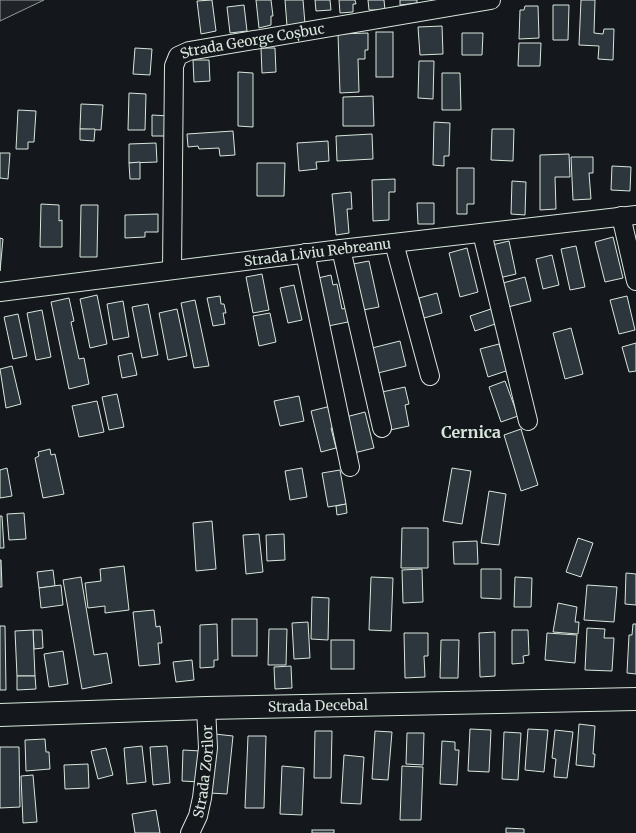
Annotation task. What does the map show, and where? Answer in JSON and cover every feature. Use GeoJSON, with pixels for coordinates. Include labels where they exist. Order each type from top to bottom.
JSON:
{"type":"FeatureCollection","features":[{"type":"Feature","properties":{"kind":"main road","name":"Strada Decebal"},"geometry":{"type":"LineString","coordinates":[[0,715],[206,708],[636,699]]}},
{"type":"Feature","properties":{"kind":"street","name":"Strada George Coșbuc"},"geometry":{"type":"LineString","coordinates":[[172,270],[174,66],[178,56],[189,51],[491,0]]}},
{"type":"Feature","properties":{"kind":"street","name":"Strada Liviu Rebreanu"},"geometry":{"type":"LineString","coordinates":[[0,292],[394,242],[629,215]]}},
{"type":"Feature","properties":{"kind":"street"},"geometry":{"type":"LineString","coordinates":[[629,215],[636,281]]}},
{"type":"Feature","properties":{"kind":"street"},"geometry":{"type":"LineString","coordinates":[[482,232],[528,421]]}},
{"type":"Feature","properties":{"kind":"street"},"geometry":{"type":"LineString","coordinates":[[394,242],[430,376]]}},
{"type":"Feature","properties":{"kind":"street"},"geometry":{"type":"LineString","coordinates":[[341,249],[382,428]]}},
{"type":"Feature","properties":{"kind":"street"},"geometry":{"type":"LineString","coordinates":[[305,253],[350,467]]}},
{"type":"Feature","properties":{"kind":"street","name":"Strada Zorilor"},"geometry":{"type":"LineString","coordinates":[[190,833],[198,816],[202,798],[208,748],[206,708]]}},
{"type":"Feature","properties":{"kind":"shaded area"},"geometry":{"type":"Polygon","coordinates":[[[0,0],[44,0],[0,21],[0,0]]]}},
{"type":"Feature","properties":{"kind":"building"},"geometry":{"type":"Polygon","coordinates":[[[212,0],[216,31],[201,34],[197,1],[212,0]]]}},
{"type":"Feature","properties":{"kind":"building"},"geometry":{"type":"Polygon","coordinates":[[[256,0],[271,0],[273,16],[271,16],[271,25],[259,28],[256,0]]]}},
{"type":"Feature","properties":{"kind":"building"},"geometry":{"type":"Polygon","coordinates":[[[285,0],[303,0],[305,24],[287,26],[285,0]]]}},
{"type":"Feature","properties":{"kind":"building"},"geometry":{"type":"Polygon","coordinates":[[[315,0],[330,0],[331,10],[316,11],[315,0]]]}},
{"type":"Feature","properties":{"kind":"building"},"geometry":{"type":"Polygon","coordinates":[[[339,0],[355,0],[356,4],[353,4],[353,12],[340,13],[339,0]]]}},
{"type":"Feature","properties":{"kind":"building"},"geometry":{"type":"Polygon","coordinates":[[[368,0],[384,0],[385,10],[369,10],[368,0]]]}},
{"type":"Feature","properties":{"kind":"building"},"geometry":{"type":"Polygon","coordinates":[[[400,0],[417,0],[417,3],[400,5],[400,0]]]}},
{"type":"Feature","properties":{"kind":"building"},"geometry":{"type":"Polygon","coordinates":[[[581,0],[595,0],[594,33],[603,34],[604,29],[614,29],[613,60],[598,59],[599,46],[579,45],[581,0]]]}},
{"type":"Feature","properties":{"kind":"building"},"geometry":{"type":"Polygon","coordinates":[[[244,5],[247,31],[230,33],[227,7],[244,5]]]}},
{"type":"Feature","properties":{"kind":"building"},"geometry":{"type":"Polygon","coordinates":[[[553,5],[569,5],[568,40],[553,40],[553,5]]]}},
{"type":"Feature","properties":{"kind":"building"},"geometry":{"type":"Polygon","coordinates":[[[525,6],[538,6],[539,38],[519,39],[520,10],[524,10],[525,6]]]}},
{"type":"Feature","properties":{"kind":"building"},"geometry":{"type":"Polygon","coordinates":[[[442,26],[443,54],[420,55],[418,27],[442,26]]]}},
{"type":"Feature","properties":{"kind":"building"},"geometry":{"type":"Polygon","coordinates":[[[376,32],[393,32],[393,77],[376,77],[376,32]]]}},
{"type":"Feature","properties":{"kind":"building"},"geometry":{"type":"Polygon","coordinates":[[[368,33],[368,50],[365,50],[365,59],[358,59],[359,92],[340,93],[338,34],[368,33]]]}},
{"type":"Feature","properties":{"kind":"building"},"geometry":{"type":"Polygon","coordinates":[[[462,33],[483,33],[482,55],[462,55],[462,33]]]}},
{"type":"Feature","properties":{"kind":"building"},"geometry":{"type":"Polygon","coordinates":[[[519,43],[541,43],[540,66],[518,66],[519,43]]]}},
{"type":"Feature","properties":{"kind":"building"},"geometry":{"type":"Polygon","coordinates":[[[135,48],[152,49],[150,75],[133,74],[135,48]]]}},
{"type":"Feature","properties":{"kind":"building"},"geometry":{"type":"Polygon","coordinates":[[[261,48],[275,48],[276,72],[262,73],[261,48]]]}},
{"type":"Feature","properties":{"kind":"building"},"geometry":{"type":"Polygon","coordinates":[[[193,60],[209,60],[210,81],[194,82],[193,60]]]}},
{"type":"Feature","properties":{"kind":"building"},"geometry":{"type":"Polygon","coordinates":[[[419,61],[434,61],[433,99],[418,98],[419,61]]]}},
{"type":"Feature","properties":{"kind":"building"},"geometry":{"type":"Polygon","coordinates":[[[238,72],[253,73],[253,127],[238,126],[238,72]]]}},
{"type":"Feature","properties":{"kind":"building"},"geometry":{"type":"Polygon","coordinates":[[[442,73],[460,73],[461,110],[442,110],[442,73]]]}},
{"type":"Feature","properties":{"kind":"building"},"geometry":{"type":"Polygon","coordinates":[[[129,93],[146,94],[145,130],[128,130],[129,93]]]}},
{"type":"Feature","properties":{"kind":"building"},"geometry":{"type":"Polygon","coordinates":[[[373,96],[374,126],[343,126],[343,97],[373,96]]]}},
{"type":"Feature","properties":{"kind":"building"},"geometry":{"type":"Polygon","coordinates":[[[81,104],[103,105],[101,130],[80,129],[81,104]]]}},
{"type":"Feature","properties":{"kind":"building"},"geometry":{"type":"Polygon","coordinates":[[[18,110],[36,111],[34,142],[28,142],[28,149],[16,149],[18,110]]]}},
{"type":"Feature","properties":{"kind":"building"},"geometry":{"type":"Polygon","coordinates":[[[152,115],[170,116],[169,136],[152,136],[152,115]]]}},
{"type":"Feature","properties":{"kind":"building"},"geometry":{"type":"Polygon","coordinates":[[[434,122],[450,123],[449,156],[444,156],[444,166],[433,165],[434,122]]]}},
{"type":"Feature","properties":{"kind":"building"},"geometry":{"type":"Polygon","coordinates":[[[80,129],[95,129],[94,141],[80,140],[80,129]]]}},
{"type":"Feature","properties":{"kind":"building"},"geometry":{"type":"Polygon","coordinates":[[[492,129],[514,129],[513,161],[491,160],[492,129]]]}},
{"type":"Feature","properties":{"kind":"building"},"geometry":{"type":"Polygon","coordinates":[[[233,131],[235,155],[220,156],[219,148],[199,149],[198,146],[188,147],[187,134],[233,131]]]}},
{"type":"Feature","properties":{"kind":"building"},"geometry":{"type":"Polygon","coordinates":[[[372,134],[373,159],[337,161],[336,136],[372,134]]]}},
{"type":"Feature","properties":{"kind":"building"},"geometry":{"type":"Polygon","coordinates":[[[328,141],[329,161],[316,162],[317,169],[299,171],[297,143],[328,141]]]}},
{"type":"Feature","properties":{"kind":"building"},"geometry":{"type":"Polygon","coordinates":[[[156,143],[157,162],[129,163],[129,144],[156,143]]]}},
{"type":"Feature","properties":{"kind":"building"},"geometry":{"type":"Polygon","coordinates":[[[0,153],[10,153],[8,179],[0,178],[0,153]]]}},
{"type":"Feature","properties":{"kind":"building"},"geometry":{"type":"Polygon","coordinates":[[[569,154],[570,177],[555,177],[556,209],[540,210],[540,155],[569,154]]]}},
{"type":"Feature","properties":{"kind":"building"},"geometry":{"type":"Polygon","coordinates":[[[571,157],[593,157],[593,173],[589,173],[591,199],[573,200],[571,157]]]}},
{"type":"Feature","properties":{"kind":"building"},"geometry":{"type":"Polygon","coordinates":[[[140,162],[140,179],[130,179],[129,163],[140,162]]]}},
{"type":"Feature","properties":{"kind":"building"},"geometry":{"type":"Polygon","coordinates":[[[257,163],[285,163],[284,196],[257,196],[257,163]]]}},
{"type":"Feature","properties":{"kind":"building"},"geometry":{"type":"Polygon","coordinates":[[[612,166],[631,167],[630,191],[611,190],[612,166]]]}},
{"type":"Feature","properties":{"kind":"building"},"geometry":{"type":"Polygon","coordinates":[[[457,168],[474,168],[474,204],[467,204],[467,214],[457,214],[457,168]]]}},
{"type":"Feature","properties":{"kind":"building"},"geometry":{"type":"Polygon","coordinates":[[[395,179],[395,192],[389,192],[389,220],[373,221],[372,180],[395,179]]]}},
{"type":"Feature","properties":{"kind":"building"},"geometry":{"type":"Polygon","coordinates":[[[512,181],[526,182],[525,215],[511,214],[512,181]]]}},
{"type":"Feature","properties":{"kind":"building"},"geometry":{"type":"Polygon","coordinates":[[[351,192],[352,209],[347,209],[349,233],[336,235],[332,194],[351,192]]]}},
{"type":"Feature","properties":{"kind":"building"},"geometry":{"type":"Polygon","coordinates":[[[417,203],[434,203],[434,224],[418,224],[417,203]]]}},
{"type":"Feature","properties":{"kind":"building"},"geometry":{"type":"Polygon","coordinates":[[[41,204],[59,205],[59,221],[62,220],[62,247],[40,247],[41,204]]]}},
{"type":"Feature","properties":{"kind":"building"},"geometry":{"type":"Polygon","coordinates":[[[81,205],[98,205],[97,257],[80,257],[81,205]]]}},
{"type":"Feature","properties":{"kind":"building"},"geometry":{"type":"Polygon","coordinates":[[[158,214],[158,232],[145,232],[145,237],[125,238],[125,215],[158,214]]]}},
{"type":"Feature","properties":{"kind":"building"},"geometry":{"type":"Polygon","coordinates":[[[613,237],[623,278],[605,282],[595,242],[613,237]]]}},
{"type":"Feature","properties":{"kind":"building"},"geometry":{"type":"Polygon","coordinates":[[[0,238],[3,239],[0,271],[0,238]]]}},
{"type":"Feature","properties":{"kind":"building"},"geometry":{"type":"Polygon","coordinates":[[[509,241],[516,274],[499,278],[492,245],[509,241]]]}},
{"type":"Feature","properties":{"kind":"building"},"geometry":{"type":"Polygon","coordinates":[[[576,246],[585,287],[570,290],[561,249],[576,246]]]}},
{"type":"Feature","properties":{"kind":"building"},"geometry":{"type":"Polygon","coordinates":[[[467,248],[478,292],[460,297],[449,253],[467,248]]]}},
{"type":"Feature","properties":{"kind":"building"},"geometry":{"type":"Polygon","coordinates":[[[552,255],[559,285],[543,289],[536,259],[552,255]]]}},
{"type":"Feature","properties":{"kind":"building"},"geometry":{"type":"Polygon","coordinates":[[[369,261],[379,307],[363,310],[353,264],[369,261]]]}},
{"type":"Feature","properties":{"kind":"building"},"geometry":{"type":"Polygon","coordinates":[[[262,274],[269,310],[253,313],[246,277],[262,274]]]}},
{"type":"Feature","properties":{"kind":"building"},"geometry":{"type":"Polygon","coordinates":[[[331,275],[333,285],[337,284],[342,309],[351,307],[353,321],[328,326],[318,278],[331,275]]]}},
{"type":"Feature","properties":{"kind":"building"},"geometry":{"type":"Polygon","coordinates":[[[525,277],[531,301],[508,307],[503,283],[525,277]]]}},
{"type":"Feature","properties":{"kind":"building"},"geometry":{"type":"Polygon","coordinates":[[[294,285],[302,320],[288,323],[280,288],[294,285]]]}},
{"type":"Feature","properties":{"kind":"building"},"geometry":{"type":"Polygon","coordinates":[[[437,293],[442,313],[424,318],[419,298],[437,293]]]}},
{"type":"Feature","properties":{"kind":"building"},"geometry":{"type":"Polygon","coordinates":[[[97,295],[107,344],[90,348],[80,299],[97,295]]]}},
{"type":"Feature","properties":{"kind":"building"},"geometry":{"type":"Polygon","coordinates":[[[220,296],[221,304],[224,304],[226,313],[223,313],[225,324],[213,326],[207,298],[220,296]]]}},
{"type":"Feature","properties":{"kind":"building"},"geometry":{"type":"Polygon","coordinates":[[[627,296],[635,330],[619,334],[610,300],[627,296]]]}},
{"type":"Feature","properties":{"kind":"building"},"geometry":{"type":"Polygon","coordinates":[[[69,298],[74,321],[71,322],[79,359],[84,358],[89,384],[69,389],[51,302],[69,298]]]}},
{"type":"Feature","properties":{"kind":"building"},"geometry":{"type":"Polygon","coordinates":[[[195,300],[209,366],[194,368],[181,303],[195,300]]]}},
{"type":"Feature","properties":{"kind":"building"},"geometry":{"type":"Polygon","coordinates":[[[123,301],[129,337],[113,340],[107,304],[123,301]]]}},
{"type":"Feature","properties":{"kind":"building"},"geometry":{"type":"Polygon","coordinates":[[[148,304],[158,355],[142,358],[132,307],[148,304]]]}},
{"type":"Feature","properties":{"kind":"building"},"geometry":{"type":"Polygon","coordinates":[[[494,308],[498,323],[475,331],[470,316],[494,308]]]}},
{"type":"Feature","properties":{"kind":"building"},"geometry":{"type":"Polygon","coordinates":[[[177,309],[187,356],[168,360],[159,313],[177,309]]]}},
{"type":"Feature","properties":{"kind":"building"},"geometry":{"type":"Polygon","coordinates":[[[42,310],[51,357],[36,360],[27,313],[42,310]]]}},
{"type":"Feature","properties":{"kind":"building"},"geometry":{"type":"Polygon","coordinates":[[[270,313],[276,342],[259,346],[253,316],[270,313]]]}},
{"type":"Feature","properties":{"kind":"building"},"geometry":{"type":"Polygon","coordinates":[[[18,314],[27,356],[13,359],[4,317],[18,314]]]}},
{"type":"Feature","properties":{"kind":"building"},"geometry":{"type":"Polygon","coordinates":[[[571,328],[583,374],[565,379],[553,333],[571,328]]]}},
{"type":"Feature","properties":{"kind":"building"},"geometry":{"type":"Polygon","coordinates":[[[400,341],[406,366],[378,373],[372,348],[400,341]]]}},
{"type":"Feature","properties":{"kind":"building"},"geometry":{"type":"Polygon","coordinates":[[[636,343],[636,371],[629,372],[622,347],[636,343]]]}},
{"type":"Feature","properties":{"kind":"building"},"geometry":{"type":"Polygon","coordinates":[[[499,344],[504,360],[509,359],[512,369],[488,377],[480,349],[499,344]]]}},
{"type":"Feature","properties":{"kind":"building"},"geometry":{"type":"Polygon","coordinates":[[[132,353],[137,375],[122,378],[118,356],[132,353]]]}},
{"type":"Feature","properties":{"kind":"building"},"geometry":{"type":"Polygon","coordinates":[[[12,366],[21,404],[6,408],[0,369],[12,366]]]}},
{"type":"Feature","properties":{"kind":"building"},"geometry":{"type":"Polygon","coordinates":[[[505,381],[518,416],[501,422],[489,387],[505,381]]]}},
{"type":"Feature","properties":{"kind":"building"},"geometry":{"type":"Polygon","coordinates":[[[405,387],[409,404],[405,405],[409,426],[390,430],[382,392],[405,387]]]}},
{"type":"Feature","properties":{"kind":"building"},"geometry":{"type":"Polygon","coordinates":[[[117,394],[124,427],[109,430],[102,397],[117,394]]]}},
{"type":"Feature","properties":{"kind":"building"},"geometry":{"type":"Polygon","coordinates":[[[299,396],[304,421],[280,426],[274,401],[299,396]]]}},
{"type":"Feature","properties":{"kind":"building"},"geometry":{"type":"Polygon","coordinates":[[[97,401],[104,432],[79,437],[72,406],[97,401]]]}},
{"type":"Feature","properties":{"kind":"building"},"geometry":{"type":"Polygon","coordinates":[[[335,405],[339,426],[331,428],[336,448],[321,452],[311,411],[335,405]]]}},
{"type":"Feature","properties":{"kind":"building"},"geometry":{"type":"Polygon","coordinates":[[[365,412],[374,448],[354,453],[346,417],[365,412]]]}},
{"type":"Feature","properties":{"kind":"building"},"geometry":{"type":"Polygon","coordinates":[[[521,429],[538,485],[521,491],[504,435],[521,429]]]}},
{"type":"Feature","properties":{"kind":"building"},"geometry":{"type":"Polygon","coordinates":[[[50,449],[51,455],[55,454],[64,494],[43,498],[35,458],[39,456],[38,452],[50,449]]]}},
{"type":"Feature","properties":{"kind":"building"},"geometry":{"type":"Polygon","coordinates":[[[7,468],[12,496],[0,498],[0,470],[7,468]]]}},
{"type":"Feature","properties":{"kind":"building"},"geometry":{"type":"Polygon","coordinates":[[[302,468],[307,497],[290,500],[285,471],[302,468]]]}},
{"type":"Feature","properties":{"kind":"building"},"geometry":{"type":"Polygon","coordinates":[[[452,468],[471,471],[462,524],[443,521],[452,468]]]}},
{"type":"Feature","properties":{"kind":"building"},"geometry":{"type":"Polygon","coordinates":[[[340,470],[346,504],[328,507],[322,473],[340,470]]]}},
{"type":"Feature","properties":{"kind":"building"},"geometry":{"type":"Polygon","coordinates":[[[489,491],[506,494],[499,545],[481,543],[489,491]]]}},
{"type":"Feature","properties":{"kind":"building"},"geometry":{"type":"Polygon","coordinates":[[[346,504],[347,513],[337,515],[336,506],[346,504]]]}},
{"type":"Feature","properties":{"kind":"building"},"geometry":{"type":"Polygon","coordinates":[[[24,513],[26,539],[9,540],[7,514],[24,513]]]}},
{"type":"Feature","properties":{"kind":"building"},"geometry":{"type":"Polygon","coordinates":[[[0,516],[2,516],[4,548],[0,548],[0,516]]]}},
{"type":"Feature","properties":{"kind":"building"},"geometry":{"type":"Polygon","coordinates":[[[212,521],[216,569],[196,571],[193,523],[212,521]]]}},
{"type":"Feature","properties":{"kind":"building"},"geometry":{"type":"Polygon","coordinates":[[[402,528],[428,528],[428,568],[401,568],[402,528]]]}},
{"type":"Feature","properties":{"kind":"building"},"geometry":{"type":"Polygon","coordinates":[[[259,534],[263,572],[246,574],[243,535],[259,534]]]}},
{"type":"Feature","properties":{"kind":"building"},"geometry":{"type":"Polygon","coordinates":[[[284,534],[285,560],[267,561],[266,535],[284,534]]]}},
{"type":"Feature","properties":{"kind":"building"},"geometry":{"type":"Polygon","coordinates":[[[578,538],[593,543],[581,577],[566,572],[578,538]]]}},
{"type":"Feature","properties":{"kind":"building"},"geometry":{"type":"Polygon","coordinates":[[[477,541],[478,564],[454,564],[453,542],[477,541]]]}},
{"type":"Feature","properties":{"kind":"building"},"geometry":{"type":"Polygon","coordinates":[[[1,560],[2,587],[0,587],[1,560]]]}},
{"type":"Feature","properties":{"kind":"building"},"geometry":{"type":"Polygon","coordinates":[[[124,566],[129,610],[105,613],[105,606],[88,608],[85,583],[101,581],[100,569],[124,566]]]}},
{"type":"Feature","properties":{"kind":"building"},"geometry":{"type":"Polygon","coordinates":[[[422,569],[423,602],[403,603],[402,570],[422,569]]]}},
{"type":"Feature","properties":{"kind":"building"},"geometry":{"type":"Polygon","coordinates":[[[481,569],[501,569],[501,599],[481,598],[481,569]]]}},
{"type":"Feature","properties":{"kind":"building"},"geometry":{"type":"Polygon","coordinates":[[[53,570],[55,586],[39,588],[37,572],[53,570]]]}},
{"type":"Feature","properties":{"kind":"building"},"geometry":{"type":"Polygon","coordinates":[[[626,573],[636,574],[636,605],[625,604],[626,573]]]}},
{"type":"Feature","properties":{"kind":"building"},"geometry":{"type":"Polygon","coordinates":[[[81,577],[94,655],[107,653],[112,683],[82,689],[63,580],[81,577]]]}},
{"type":"Feature","properties":{"kind":"building"},"geometry":{"type":"Polygon","coordinates":[[[371,577],[393,578],[391,631],[369,630],[371,577]]]}},
{"type":"Feature","properties":{"kind":"building"},"geometry":{"type":"Polygon","coordinates":[[[515,577],[532,578],[531,607],[514,607],[515,577]]]}},
{"type":"Feature","properties":{"kind":"building"},"geometry":{"type":"Polygon","coordinates":[[[61,585],[63,605],[41,608],[39,588],[61,585]]]}},
{"type":"Feature","properties":{"kind":"building"},"geometry":{"type":"Polygon","coordinates":[[[587,585],[617,587],[614,622],[584,620],[587,585]]]}},
{"type":"Feature","properties":{"kind":"building"},"geometry":{"type":"Polygon","coordinates":[[[312,597],[329,598],[328,640],[311,639],[312,597]]]}},
{"type":"Feature","properties":{"kind":"building"},"geometry":{"type":"Polygon","coordinates":[[[558,603],[577,607],[575,622],[579,622],[578,634],[553,632],[558,603]]]}},
{"type":"Feature","properties":{"kind":"building"},"geometry":{"type":"Polygon","coordinates":[[[154,610],[156,627],[160,626],[162,643],[158,643],[160,664],[139,666],[133,612],[154,610]]]}},
{"type":"Feature","properties":{"kind":"building"},"geometry":{"type":"Polygon","coordinates":[[[232,619],[257,619],[257,656],[232,656],[232,619]]]}},
{"type":"Feature","properties":{"kind":"building"},"geometry":{"type":"Polygon","coordinates":[[[308,622],[310,658],[294,659],[292,623],[308,622]]]}},
{"type":"Feature","properties":{"kind":"building"},"geometry":{"type":"Polygon","coordinates":[[[217,624],[218,660],[214,660],[214,667],[200,668],[200,625],[217,624]]]}},
{"type":"Feature","properties":{"kind":"building"},"geometry":{"type":"Polygon","coordinates":[[[633,624],[636,624],[636,674],[627,673],[629,635],[632,635],[633,624]]]}},
{"type":"Feature","properties":{"kind":"building"},"geometry":{"type":"Polygon","coordinates":[[[0,626],[5,626],[6,690],[0,690],[0,626]]]}},
{"type":"Feature","properties":{"kind":"building"},"geometry":{"type":"Polygon","coordinates":[[[587,628],[605,629],[604,638],[614,638],[612,671],[585,670],[587,628]]]}},
{"type":"Feature","properties":{"kind":"building"},"geometry":{"type":"Polygon","coordinates":[[[269,629],[287,629],[286,665],[268,665],[269,629]]]}},
{"type":"Feature","properties":{"kind":"building"},"geometry":{"type":"Polygon","coordinates":[[[33,630],[42,630],[43,648],[34,649],[33,630]]]}},
{"type":"Feature","properties":{"kind":"building"},"geometry":{"type":"Polygon","coordinates":[[[33,630],[35,676],[17,676],[15,631],[33,630]]]}},
{"type":"Feature","properties":{"kind":"building"},"geometry":{"type":"Polygon","coordinates":[[[512,630],[528,630],[529,655],[523,656],[524,663],[512,664],[512,630]]]}},
{"type":"Feature","properties":{"kind":"building"},"geometry":{"type":"Polygon","coordinates":[[[495,632],[495,676],[480,677],[479,633],[495,632]]]}},
{"type":"Feature","properties":{"kind":"building"},"geometry":{"type":"Polygon","coordinates":[[[404,633],[428,633],[428,656],[424,656],[425,677],[405,678],[404,633]]]}},
{"type":"Feature","properties":{"kind":"building"},"geometry":{"type":"Polygon","coordinates":[[[547,633],[577,635],[575,663],[545,660],[547,633]]]}},
{"type":"Feature","properties":{"kind":"building"},"geometry":{"type":"Polygon","coordinates":[[[331,640],[354,640],[354,669],[331,669],[331,640]]]}},
{"type":"Feature","properties":{"kind":"building"},"geometry":{"type":"Polygon","coordinates":[[[441,640],[459,640],[458,678],[440,678],[441,640]]]}},
{"type":"Feature","properties":{"kind":"building"},"geometry":{"type":"Polygon","coordinates":[[[63,651],[68,684],[49,687],[44,654],[63,651]]]}},
{"type":"Feature","properties":{"kind":"building"},"geometry":{"type":"Polygon","coordinates":[[[192,660],[194,680],[176,682],[173,662],[192,660]]]}},
{"type":"Feature","properties":{"kind":"building"},"geometry":{"type":"Polygon","coordinates":[[[291,666],[292,688],[275,689],[274,667],[291,666]]]}},
{"type":"Feature","properties":{"kind":"building"},"geometry":{"type":"Polygon","coordinates":[[[17,676],[35,676],[36,689],[17,690],[17,676]]]}},
{"type":"Feature","properties":{"kind":"building"},"geometry":{"type":"Polygon","coordinates":[[[579,724],[595,726],[593,754],[595,754],[594,767],[576,765],[579,724]]]}},
{"type":"Feature","properties":{"kind":"building"},"geometry":{"type":"Polygon","coordinates":[[[470,729],[491,730],[489,772],[468,771],[470,729]]]}},
{"type":"Feature","properties":{"kind":"building"},"geometry":{"type":"Polygon","coordinates":[[[528,729],[548,730],[544,772],[525,770],[528,729]]]}},
{"type":"Feature","properties":{"kind":"building"},"geometry":{"type":"Polygon","coordinates":[[[555,730],[573,732],[567,778],[554,777],[556,759],[552,758],[555,730]]]}},
{"type":"Feature","properties":{"kind":"building"},"geometry":{"type":"Polygon","coordinates":[[[315,731],[332,731],[331,778],[314,778],[315,731]]]}},
{"type":"Feature","properties":{"kind":"building"},"geometry":{"type":"Polygon","coordinates":[[[375,731],[392,732],[388,780],[372,779],[375,731]]]}},
{"type":"Feature","properties":{"kind":"building"},"geometry":{"type":"Polygon","coordinates":[[[504,732],[521,733],[518,780],[502,779],[504,732]]]}},
{"type":"Feature","properties":{"kind":"building"},"geometry":{"type":"Polygon","coordinates":[[[407,733],[424,733],[423,765],[406,764],[407,733]]]}},
{"type":"Feature","properties":{"kind":"building"},"geometry":{"type":"Polygon","coordinates":[[[215,734],[233,736],[227,794],[210,793],[215,734]]]}},
{"type":"Feature","properties":{"kind":"building"},"geometry":{"type":"Polygon","coordinates":[[[248,736],[266,736],[264,808],[245,808],[248,736]]]}},
{"type":"Feature","properties":{"kind":"building"},"geometry":{"type":"Polygon","coordinates":[[[45,739],[46,752],[49,752],[50,769],[26,771],[25,740],[45,739]]]}},
{"type":"Feature","properties":{"kind":"building"},"geometry":{"type":"Polygon","coordinates":[[[442,741],[455,742],[455,750],[459,750],[457,785],[440,784],[442,741]]]}},
{"type":"Feature","properties":{"kind":"building"},"geometry":{"type":"Polygon","coordinates":[[[142,746],[146,782],[127,784],[124,748],[142,746]]]}},
{"type":"Feature","properties":{"kind":"building"},"geometry":{"type":"Polygon","coordinates":[[[167,746],[170,783],[153,785],[150,747],[167,746]]]}},
{"type":"Feature","properties":{"kind":"building"},"geometry":{"type":"Polygon","coordinates":[[[0,747],[19,747],[20,807],[0,808],[0,747]]]}},
{"type":"Feature","properties":{"kind":"building"},"geometry":{"type":"Polygon","coordinates":[[[106,748],[113,775],[98,779],[91,751],[106,748]]]}},
{"type":"Feature","properties":{"kind":"building"},"geometry":{"type":"Polygon","coordinates":[[[183,750],[201,751],[200,782],[182,781],[183,750]]]}},
{"type":"Feature","properties":{"kind":"building"},"geometry":{"type":"Polygon","coordinates":[[[344,755],[364,757],[361,804],[341,803],[344,755]]]}},
{"type":"Feature","properties":{"kind":"building"},"geometry":{"type":"Polygon","coordinates":[[[88,764],[89,788],[65,789],[64,765],[88,764]]]}},
{"type":"Feature","properties":{"kind":"building"},"geometry":{"type":"Polygon","coordinates":[[[282,766],[304,768],[302,815],[280,814],[282,766]]]}},
{"type":"Feature","properties":{"kind":"building"},"geometry":{"type":"Polygon","coordinates":[[[402,766],[423,767],[421,820],[400,820],[402,766]]]}},
{"type":"Feature","properties":{"kind":"building"},"geometry":{"type":"Polygon","coordinates":[[[33,775],[37,822],[23,823],[21,776],[33,775]]]}},
{"type":"Feature","properties":{"kind":"building"},"geometry":{"type":"Polygon","coordinates":[[[156,810],[160,833],[135,833],[132,814],[156,810]]]}},
{"type":"Feature","properties":{"kind":"building"},"geometry":{"type":"Polygon","coordinates":[[[506,828],[524,829],[524,833],[506,833],[506,828]]]}},
{"type":"Feature","properties":{"kind":"building"},"geometry":{"type":"Polygon","coordinates":[[[312,830],[334,830],[334,833],[312,833],[312,830]]]}},
{"type":"Feature","properties":{"kind":"district","name":"Cernica"},"geometry":{"type":"Point","coordinates":[471,432]}}]}
